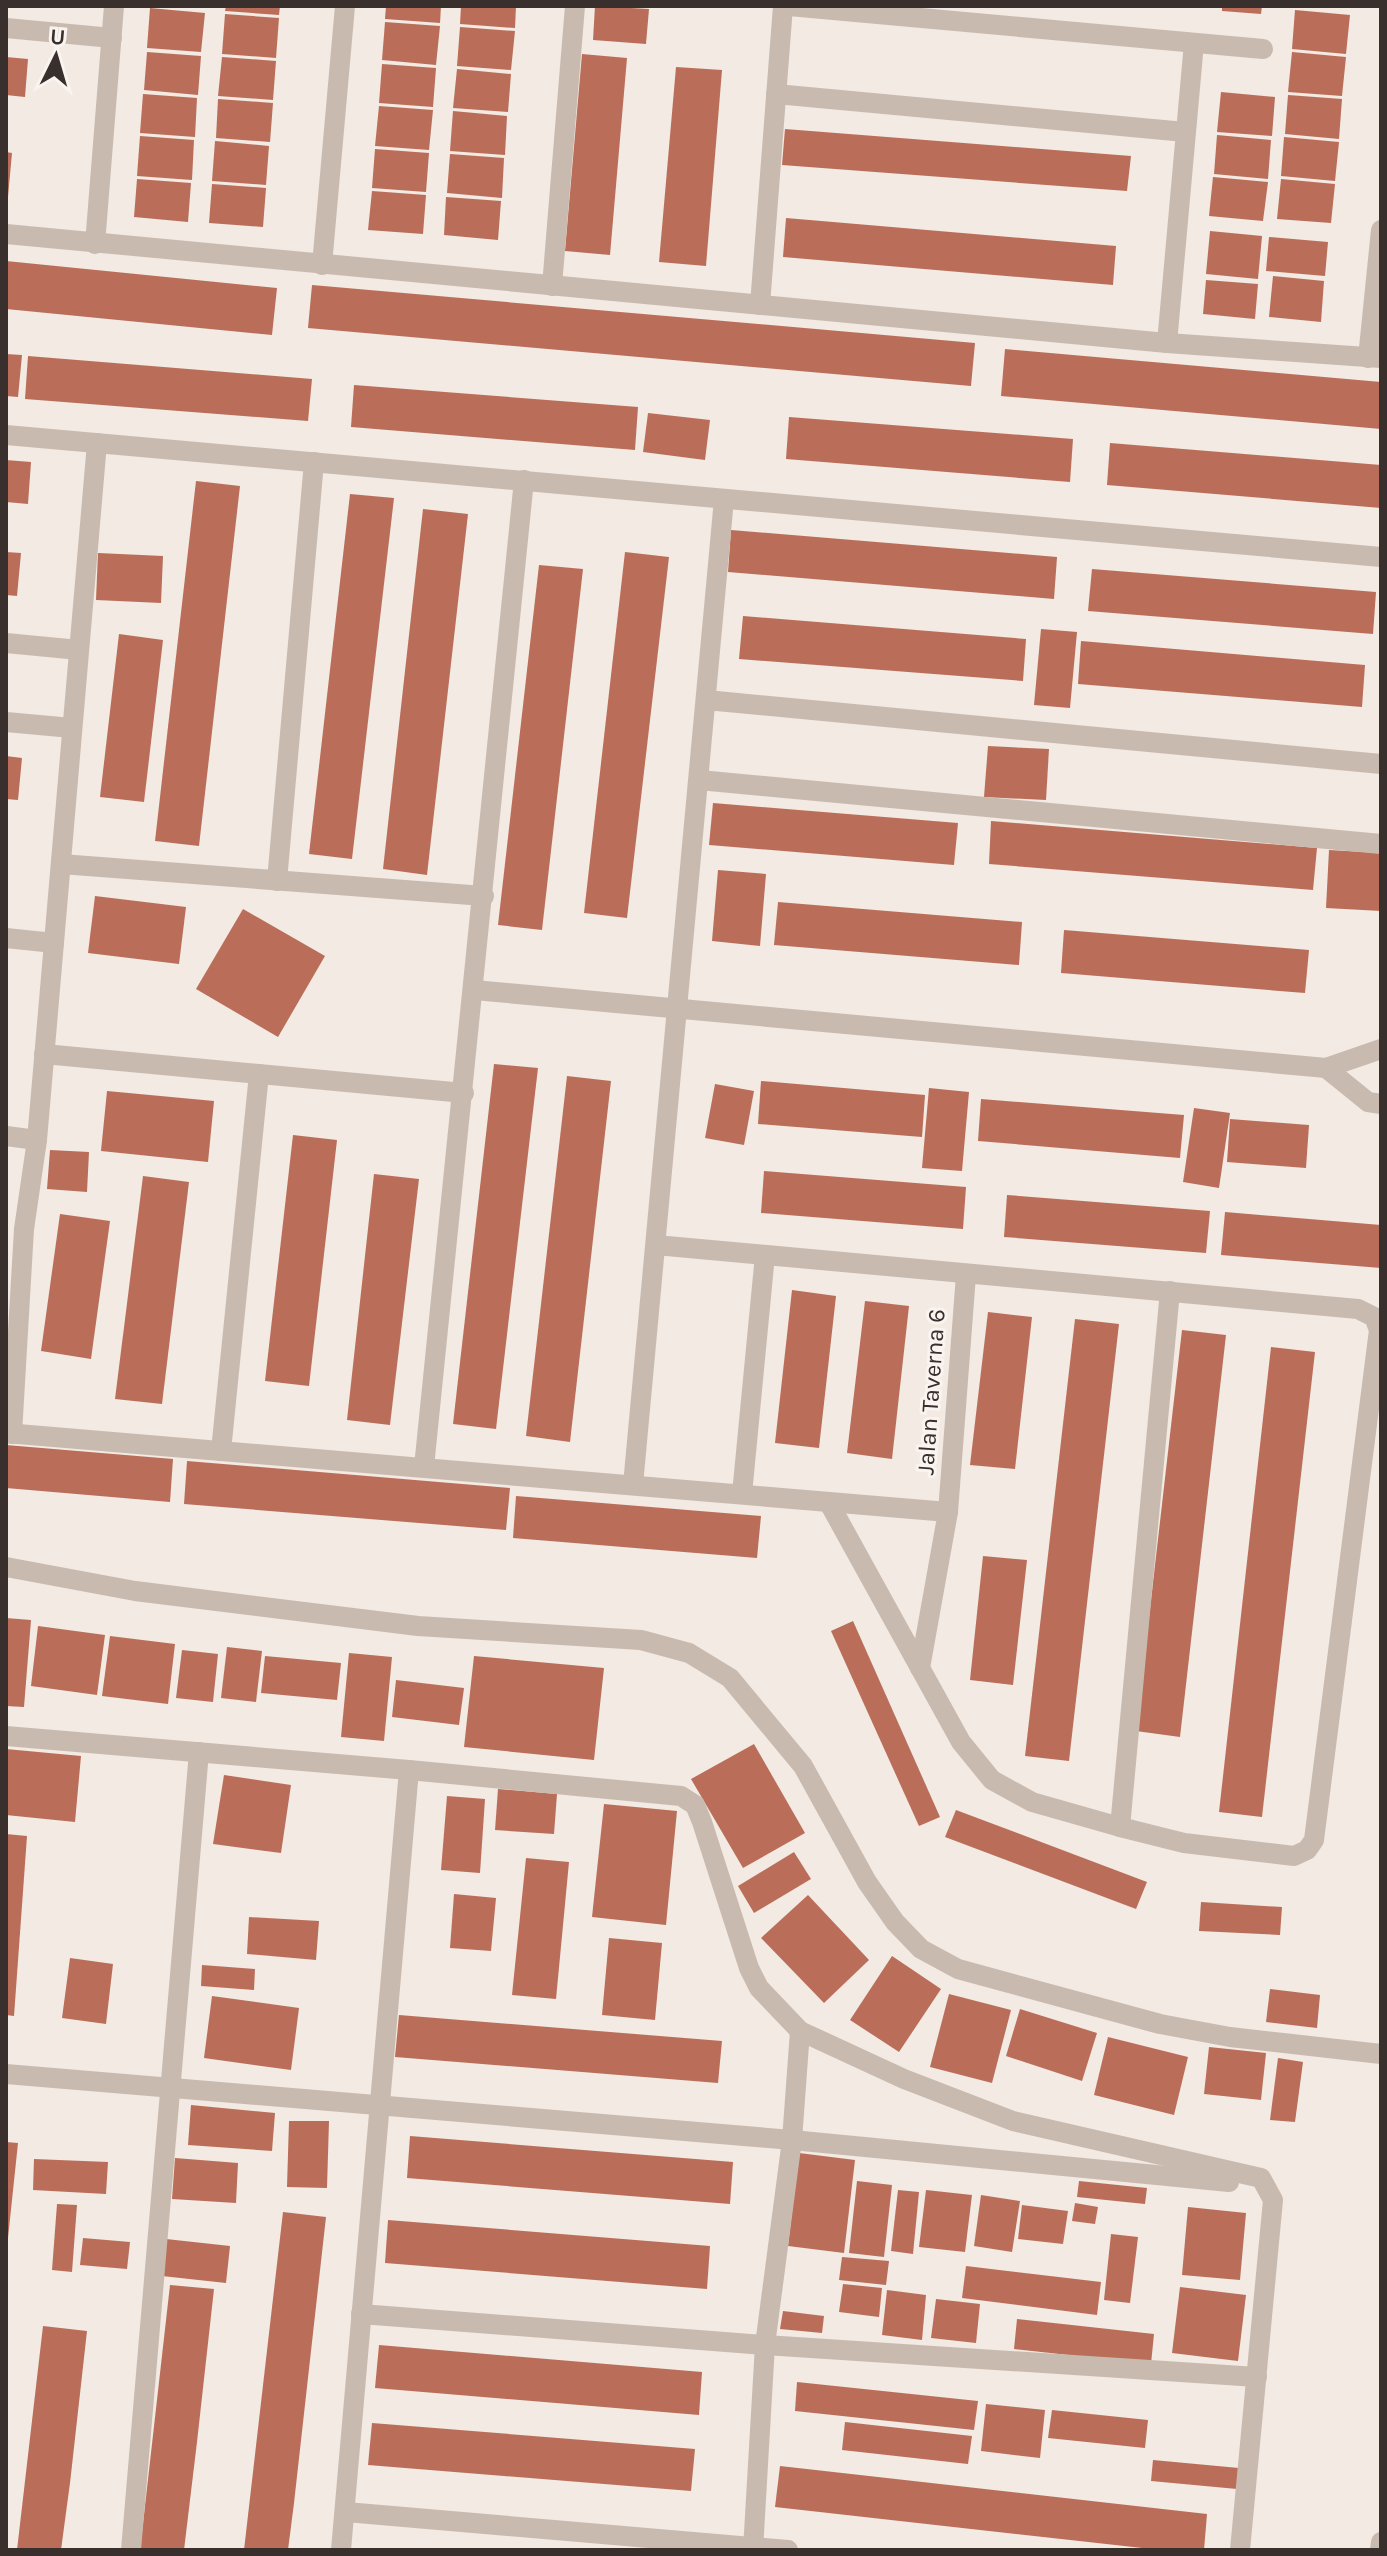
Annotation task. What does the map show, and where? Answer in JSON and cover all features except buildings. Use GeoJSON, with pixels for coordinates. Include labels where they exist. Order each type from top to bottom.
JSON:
{"type":"FeatureCollection","features":[{"type":"Feature","properties":{"kind":"street"},"geometry":{"type":"LineString","coordinates":[[95,244],[114,6]]}},
{"type":"Feature","properties":{"kind":"street"},"geometry":{"type":"LineString","coordinates":[[322,265],[345,6]]}},
{"type":"Feature","properties":{"kind":"street"},"geometry":{"type":"LineString","coordinates":[[552,286],[575,6]]}},
{"type":"Feature","properties":{"kind":"street"},"geometry":{"type":"LineString","coordinates":[[760,305],[783,6]]}},
{"type":"Feature","properties":{"kind":"street"},"geometry":{"type":"LineString","coordinates":[[789,6],[991,15],[1194,43],[1263,49]]}},
{"type":"Feature","properties":{"kind":"street"},"geometry":{"type":"LineString","coordinates":[[6,28],[112,38]]}},
{"type":"Feature","properties":{"kind":"street"},"geometry":{"type":"LineString","coordinates":[[1167,343],[1194,43]]}},
{"type":"Feature","properties":{"kind":"street"},"geometry":{"type":"LineString","coordinates":[[776,94],[1185,132]]}},
{"type":"Feature","properties":{"kind":"street"},"geometry":{"type":"LineString","coordinates":[[6,234],[1167,343],[1375,358],[1381,230]]}},
{"type":"Feature","properties":{"kind":"street"},"geometry":{"type":"LineString","coordinates":[[6,435],[1381,557]]}},
{"type":"Feature","properties":{"kind":"street"},"geometry":{"type":"LineString","coordinates":[[97,443],[37,1140],[15,1227],[9,1434],[948,1512]]}},
{"type":"Feature","properties":{"kind":"street"},"geometry":{"type":"LineString","coordinates":[[277,881],[314,462]]}},
{"type":"Feature","properties":{"kind":"street"},"geometry":{"type":"LineString","coordinates":[[424,1467],[524,480]]}},
{"type":"Feature","properties":{"kind":"street"},"geometry":{"type":"LineString","coordinates":[[633,1485],[724,499]]}},
{"type":"Feature","properties":{"kind":"street"},"geometry":{"type":"LineString","coordinates":[[6,643],[79,650]]}},
{"type":"Feature","properties":{"kind":"street"},"geometry":{"type":"LineString","coordinates":[[706,700],[1381,764]]}},
{"type":"Feature","properties":{"kind":"street"},"geometry":{"type":"LineString","coordinates":[[6,722],[72,728]]}},
{"type":"Feature","properties":{"kind":"street"},"geometry":{"type":"LineString","coordinates":[[699,780],[1381,844]]}},
{"type":"Feature","properties":{"kind":"street"},"geometry":{"type":"LineString","coordinates":[[61,864],[484,896]]}},
{"type":"Feature","properties":{"kind":"street"},"geometry":{"type":"LineString","coordinates":[[6,938],[54,943]]}},
{"type":"Feature","properties":{"kind":"street"},"geometry":{"type":"LineString","coordinates":[[474,990],[1326,1068],[1381,1049]]}},
{"type":"Feature","properties":{"kind":"street"},"geometry":{"type":"LineString","coordinates":[[44,1054],[464,1093]]}},
{"type":"Feature","properties":{"kind":"street"},"geometry":{"type":"LineString","coordinates":[[1326,1068],[1368,1102],[1381,1104]]}},
{"type":"Feature","properties":{"kind":"street"},"geometry":{"type":"LineString","coordinates":[[221,1451],[259,1074]]}},
{"type":"Feature","properties":{"kind":"street"},"geometry":{"type":"LineString","coordinates":[[6,1136],[37,1140]]}},
{"type":"Feature","properties":{"kind":"street"},"geometry":{"type":"LineString","coordinates":[[656,1245],[1358,1309],[1374,1317],[1379,1330],[1314,1840],[1307,1850],[1294,1856],[1184,1843],[1032,1802],[992,1780],[961,1742],[829,1503]]}},
{"type":"Feature","properties":{"kind":"street"},"geometry":{"type":"LineString","coordinates":[[742,1494],[765,1255]]}},
{"type":"Feature","properties":{"kind":"street","name":"Jalan Taverna 6"},"geometry":{"type":"LineString","coordinates":[[920,1668],[948,1512],[966,1275]]}},
{"type":"Feature","properties":{"kind":"street"},"geometry":{"type":"LineString","coordinates":[[1120,1827],[1170,1291]]}},
{"type":"Feature","properties":{"kind":"street"},"geometry":{"type":"LineString","coordinates":[[6,1567],[135,1591],[198,1599],[418,1626],[641,1640],[689,1653],[730,1678],[803,1766],[867,1882],[895,1922],[921,1949],[958,1969],[1160,2024],[1230,2037],[1375,2054]]}},
{"type":"Feature","properties":{"kind":"street"},"geometry":{"type":"LineString","coordinates":[[6,1736],[681,1796],[695,1805],[749,1968],[759,1988],[800,2031],[904,2079],[1013,2121],[1261,2178],[1273,2200],[1240,2550]]}},
{"type":"Feature","properties":{"kind":"street"},"geometry":{"type":"LineString","coordinates":[[131,2550],[199,1752]]}},
{"type":"Feature","properties":{"kind":"street"},"geometry":{"type":"LineString","coordinates":[[341,2550],[409,1770]]}},
{"type":"Feature","properties":{"kind":"street"},"geometry":{"type":"LineString","coordinates":[[754,2549],[765,2345],[792,2140],[800,2031]]}},
{"type":"Feature","properties":{"kind":"street"},"geometry":{"type":"LineString","coordinates":[[6,2074],[792,2140],[1267,2185]]}},
{"type":"Feature","properties":{"kind":"street"},"geometry":{"type":"LineString","coordinates":[[361,2314],[765,2345],[1257,2377]]}},
{"type":"Feature","properties":{"kind":"street"},"geometry":{"type":"LineString","coordinates":[[346,2512],[788,2550]]}},
{"type":"Feature","properties":{"kind":"street"},"geometry":{"type":"LineString","coordinates":[[1380,2550],[1381,2542]]}}]}
